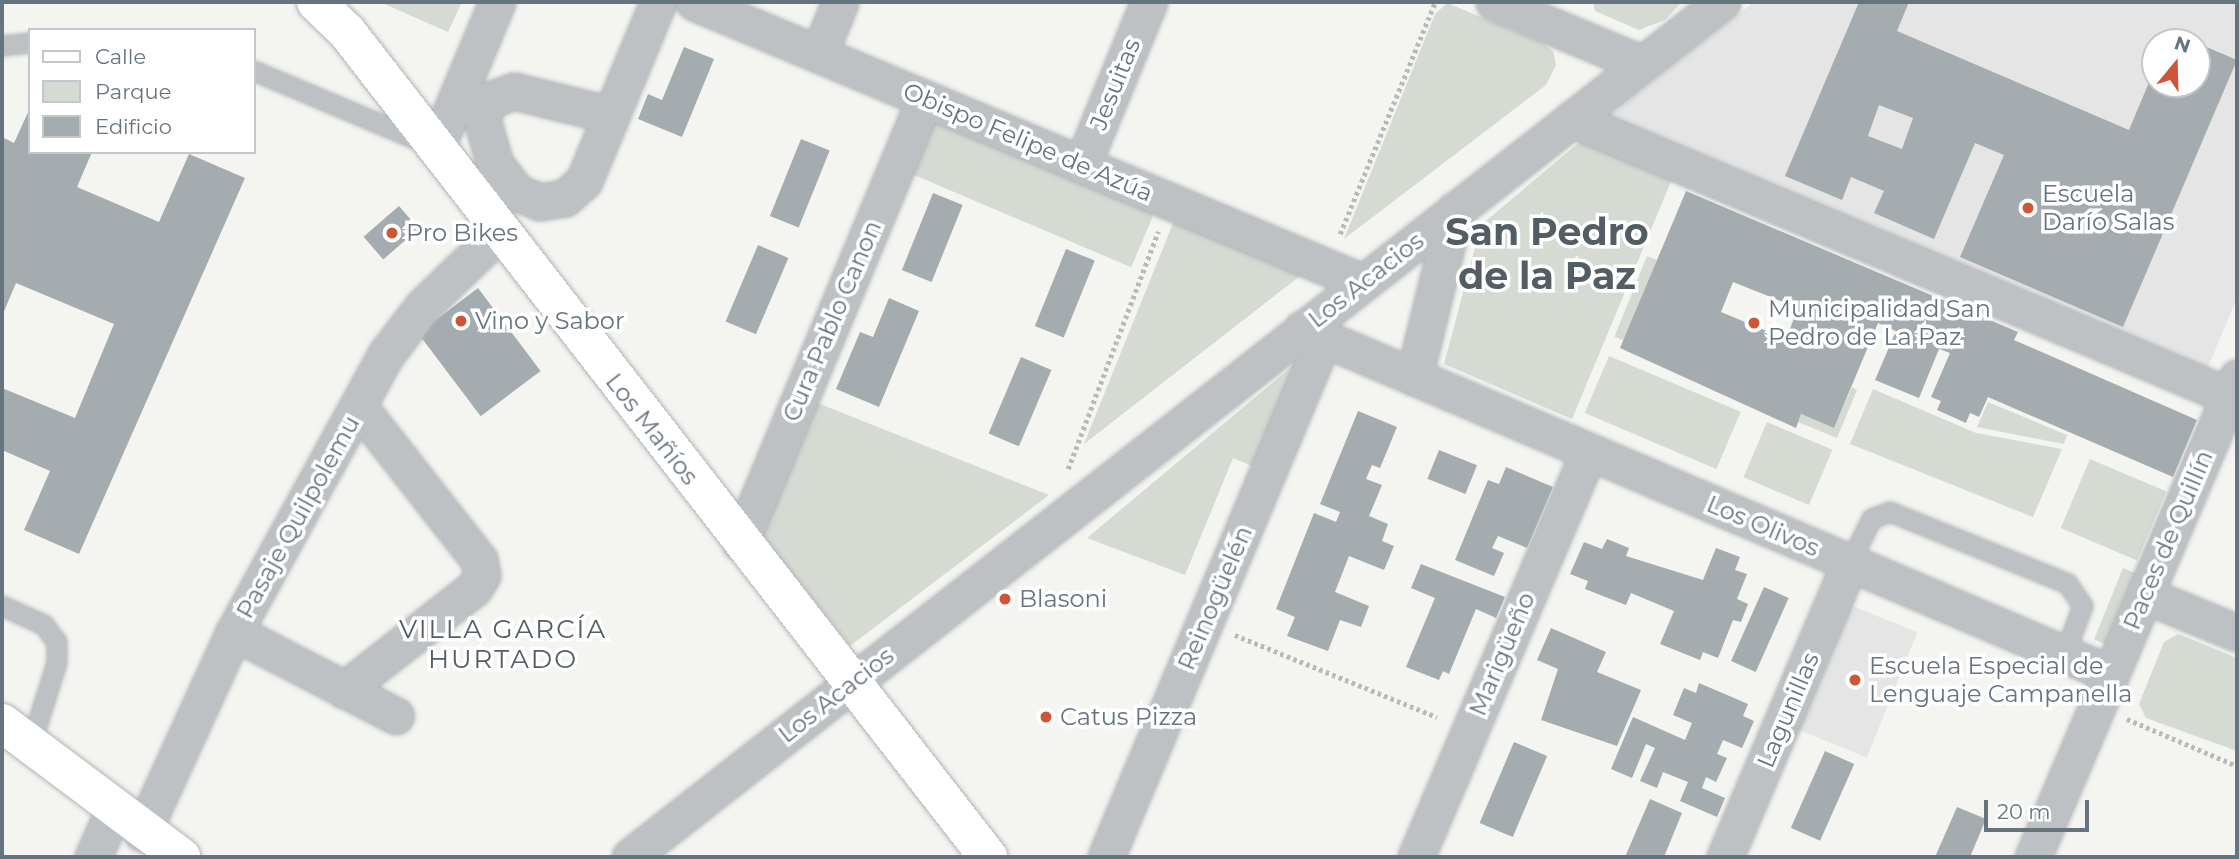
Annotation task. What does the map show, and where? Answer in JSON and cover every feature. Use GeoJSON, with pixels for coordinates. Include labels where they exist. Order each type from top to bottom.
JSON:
{"type":"FeatureCollection","features":[{"type":"Feature","properties":{"kind":"street","name":"Los Mañíos"},"geometry":{"type":"LineString","coordinates":[[316,2],[436,148],[849,685],[988,857]]}},
{"type":"Feature","properties":{"kind":"street"},"geometry":{"type":"LineString","coordinates":[[436,148],[472,99],[497,2]]}},
{"type":"Feature","properties":{"kind":"street"},"geometry":{"type":"LineString","coordinates":[[472,99],[484,141],[495,164],[518,193],[540,202],[565,198],[584,181],[658,2]]}},
{"type":"Feature","properties":{"kind":"street","name":"Obispo Felipe de Azúa"},"geometry":{"type":"LineString","coordinates":[[694,2],[1362,282]]}},
{"type":"Feature","properties":{"kind":"street"},"geometry":{"type":"LineString","coordinates":[[819,54],[840,2]]}},
{"type":"Feature","properties":{"kind":"street","name":"Jesuitas"},"geometry":{"type":"LineString","coordinates":[[1082,166],[1149,2]]}},
{"type":"Feature","properties":{"kind":"street"},"geometry":{"type":"LineString","coordinates":[[1494,2],[1642,64]]}},
{"type":"Feature","properties":{"kind":"street","name":"Los Acacios"},"geometry":{"type":"LineString","coordinates":[[630,857],[849,685],[1313,334],[1362,282],[1721,2]]}},
{"type":"Feature","properties":{"kind":"street"},"geometry":{"type":"LineString","coordinates":[[472,99],[514,90],[611,115]]}},
{"type":"Feature","properties":{"kind":"street","name":"Cura Pablo Canon"},"geometry":{"type":"LineString","coordinates":[[740,543],[925,99]]}},
{"type":"Feature","properties":{"kind":"street"},"geometry":{"type":"LineString","coordinates":[[1572,119],[2233,387]]}},
{"type":"Feature","properties":{"kind":"street"},"geometry":{"type":"LineString","coordinates":[[1414,377],[1455,210]]}},
{"type":"Feature","properties":{"kind":"street","name":"Pasaje Quilpolemu"},"geometry":{"type":"LineString","coordinates":[[93,857],[128,822],[405,327],[500,232]]}},
{"type":"Feature","properties":{"kind":"street","name":"Los Olivos"},"geometry":{"type":"LineString","coordinates":[[1313,334],[2111,674]]}},
{"type":"Feature","properties":{"kind":"street","name":"Reinogüelén"},"geometry":{"type":"LineString","coordinates":[[1106,857],[1205,622],[1313,334]]}},
{"type":"Feature","properties":{"kind":"street","name":"Paces de Quillín"},"geometry":{"type":"LineString","coordinates":[[2033,857],[2233,387]]}},
{"type":"Feature","properties":{"kind":"street"},"geometry":{"type":"LineString","coordinates":[[344,690],[474,588],[482,575],[479,560],[359,407]]}},
{"type":"Feature","properties":{"kind":"street","name":"Marigüeño"},"geometry":{"type":"LineString","coordinates":[[1416,857],[1589,452]]}},
{"type":"Feature","properties":{"kind":"street","name":"Lagunillas"},"geometry":{"type":"LineString","coordinates":[[1725,857],[1850,563]]}},
{"type":"Feature","properties":{"kind":"street"},"geometry":{"type":"LineString","coordinates":[[2145,595],[2237,633]]}},
{"type":"Feature","properties":{"kind":"street"},"geometry":{"type":"LineString","coordinates":[[234,632],[396,716]]}},
{"type":"Feature","properties":{"kind":"street"},"geometry":{"type":"LineString","coordinates":[[17,734],[128,822],[181,857]]}},
{"type":"Feature","properties":{"kind":"lane"},"geometry":{"type":"LineString","coordinates":[[2,46],[28,43]]}},
{"type":"Feature","properties":{"kind":"lane"},"geometry":{"type":"LineString","coordinates":[[256,72],[436,148]]}},
{"type":"Feature","properties":{"kind":"lane"},"geometry":{"type":"LineString","coordinates":[[1850,563],[1872,519],[1890,512],[2068,584],[2083,606],[2065,654]]}},
{"type":"Feature","properties":{"kind":"lane"},"geometry":{"type":"LineString","coordinates":[[2,606],[44,625],[57,642],[57,663],[17,734]]}},
{"type":"Feature","properties":{"kind":"path","name":"Los Acacios"},"geometry":{"type":"LineString","coordinates":[[1327,268],[1435,2]]}},
{"type":"Feature","properties":{"kind":"path"},"geometry":{"type":"LineString","coordinates":[[1063,482],[1170,202]]}},
{"type":"Feature","properties":{"kind":"path"},"geometry":{"type":"LineString","coordinates":[[1205,622],[1470,730]]}},
{"type":"Feature","properties":{"kind":"path"},"geometry":{"type":"LineString","coordinates":[[2097,707],[2237,766]]}},
{"type":"Feature","properties":{"kind":"shaded area","name":"Escuela Darío Salas"},"geometry":{"type":"Polygon","coordinates":[[[1754,2],[2237,2],[2237,298],[2206,372],[1606,119],[1754,2]]]}},
{"type":"Feature","properties":{"kind":"shaded area","name":"Escuela Especial de Lenguaje Campanella"},"geometry":{"type":"Polygon","coordinates":[[[1845,603],[1917,632],[1867,757],[1794,728],[1845,603]]]}},
{"type":"Feature","properties":{"kind":"green space"},"geometry":{"type":"Polygon","coordinates":[[[380,2],[462,2],[448,32],[380,2]]]}},
{"type":"Feature","properties":{"kind":"green space"},"geometry":{"type":"Polygon","coordinates":[[[1593,2],[1682,2],[1665,20],[1639,30],[1595,11],[1593,2]]]}},
{"type":"Feature","properties":{"kind":"green space"},"geometry":{"type":"Polygon","coordinates":[[[1447,3],[1541,42],[1553,51],[1556,65],[1546,85],[1344,239],[1435,14],[1447,3]]]}},
{"type":"Feature","properties":{"kind":"green space"},"geometry":{"type":"Polygon","coordinates":[[[929,114],[1155,210],[1131,267],[905,171],[929,114]]]}},
{"type":"Feature","properties":{"kind":"green space"},"geometry":{"type":"Polygon","coordinates":[[[1582,140],[1672,179],[1572,419],[1444,364],[1481,225],[1582,140]]]}},
{"type":"Feature","properties":{"kind":"green space"},"geometry":{"type":"Polygon","coordinates":[[[1176,216],[1309,269],[1084,444],[1176,216]]]}},
{"type":"Feature","properties":{"kind":"green space"},"geometry":{"type":"Polygon","coordinates":[[[1647,256],[1657,260],[1625,341],[1614,337],[1647,256]]]}},
{"type":"Feature","properties":{"kind":"green space"},"geometry":{"type":"Polygon","coordinates":[[[1307,354],[1259,469],[1233,458],[1185,575],[1087,538],[1307,354]]]}},
{"type":"Feature","properties":{"kind":"green space"},"geometry":{"type":"Polygon","coordinates":[[[1609,356],[1741,412],[1716,469],[1585,413],[1609,356]]]}},
{"type":"Feature","properties":{"kind":"green space"},"geometry":{"type":"Polygon","coordinates":[[[1852,387],[1857,390],[1837,438],[1798,422],[1801,414],[1834,428],[1852,387]]]}},
{"type":"Feature","properties":{"kind":"green space"},"geometry":{"type":"Polygon","coordinates":[[[1873,389],[1976,433],[2062,449],[2033,517],[1850,444],[1873,389]]]}},
{"type":"Feature","properties":{"kind":"green space"},"geometry":{"type":"Polygon","coordinates":[[[810,400],[1049,495],[850,646],[758,530],[810,400]]]}},
{"type":"Feature","properties":{"kind":"green space"},"geometry":{"type":"Polygon","coordinates":[[[1988,402],[2067,435],[2064,444],[1977,427],[1988,402]]]}},
{"type":"Feature","properties":{"kind":"green space"},"geometry":{"type":"Polygon","coordinates":[[[1767,422],[1832,450],[1809,505],[1744,477],[1767,422]]]}},
{"type":"Feature","properties":{"kind":"green space"},"geometry":{"type":"Polygon","coordinates":[[[2090,459],[2166,491],[2137,560],[2061,528],[2090,459]]]}},
{"type":"Feature","properties":{"kind":"green space"},"geometry":{"type":"Polygon","coordinates":[[[2123,568],[2138,574],[2109,645],[2094,639],[2123,568]]]}},
{"type":"Feature","properties":{"kind":"green space"},"geometry":{"type":"Polygon","coordinates":[[[2178,634],[2237,658],[2237,751],[2146,718],[2139,704],[2164,642],[2178,634]]]}},
{"type":"Feature","properties":{"kind":"building"},"geometry":{"type":"Polygon","coordinates":[[[1859,2],[1909,2],[1897,31],[2129,130],[2142,98],[2211,98],[2211,49],[2237,60],[2123,327],[1960,257],[2004,155],[1975,143],[1934,239],[1874,213],[1884,191],[1851,177],[1842,200],[1785,176],[1859,2]],[[1879,105],[1868,136],[1902,149],[1913,118],[1879,105]]]}},
{"type":"Feature","properties":{"kind":"building"},"geometry":{"type":"Polygon","coordinates":[[[684,47],[714,59],[682,137],[638,119],[648,94],[662,100],[684,47]]]}},
{"type":"Feature","properties":{"kind":"building"},"geometry":{"type":"Polygon","coordinates":[[[28,112],[28,154],[91,154],[77,187],[159,222],[189,154],[245,178],[79,554],[24,530],[50,471],[2,450],[2,388],[75,418],[114,324],[16,283],[2,316],[2,137],[14,143],[28,112]]]}},
{"type":"Feature","properties":{"kind":"building"},"geometry":{"type":"Polygon","coordinates":[[[801,139],[830,151],[799,228],[770,216],[801,139]]]}},
{"type":"Feature","properties":{"kind":"building"},"geometry":{"type":"Polygon","coordinates":[[[1686,191],[2018,332],[2014,340],[2197,420],[2173,477],[1988,397],[1979,417],[1970,413],[1966,423],[1937,410],[1941,401],[1931,397],[1950,353],[1939,349],[1919,398],[1875,380],[1896,331],[1878,323],[1834,428],[1801,414],[1796,428],[1620,348],[1686,191]],[[1733,282],[1721,312],[1786,339],[1798,308],[1733,282]]]}},
{"type":"Feature","properties":{"kind":"building"},"geometry":{"type":"Polygon","coordinates":[[[933,193],[963,205],[932,282],[902,270],[933,193]]]}},
{"type":"Feature","properties":{"kind":"building","name":"Pro Bikes"},"geometry":{"type":"Polygon","coordinates":[[[399,206],[419,229],[383,259],[364,237],[399,206]]]}},
{"type":"Feature","properties":{"kind":"building"},"geometry":{"type":"Polygon","coordinates":[[[758,245],[788,258],[756,334],[726,321],[758,245]]]}},
{"type":"Feature","properties":{"kind":"building"},"geometry":{"type":"Polygon","coordinates":[[[1066,249],[1095,261],[1064,338],[1035,326],[1066,249]]]}},
{"type":"Feature","properties":{"kind":"building"},"geometry":{"type":"Polygon","coordinates":[[[478,288],[541,371],[481,416],[418,333],[478,288]]]}},
{"type":"Feature","properties":{"kind":"building"},"geometry":{"type":"Polygon","coordinates":[[[889,298],[919,311],[879,407],[836,389],[860,332],[873,337],[889,298]]]}},
{"type":"Feature","properties":{"kind":"building"},"geometry":{"type":"Polygon","coordinates":[[[1021,357],[1051,370],[1019,446],[989,433],[1021,357]]]}},
{"type":"Feature","properties":{"kind":"building"},"geometry":{"type":"Polygon","coordinates":[[[1358,411],[1397,427],[1380,468],[1372,465],[1366,479],[1382,485],[1369,516],[1388,524],[1382,541],[1394,546],[1384,570],[1349,556],[1335,592],[1369,606],[1361,627],[1340,620],[1328,651],[1287,636],[1295,617],[1276,609],[1314,513],[1336,522],[1340,512],[1320,504],[1358,411]]]}},
{"type":"Feature","properties":{"kind":"building"},"geometry":{"type":"Polygon","coordinates":[[[1439,450],[1477,465],[1465,494],[1427,479],[1439,450]]]}},
{"type":"Feature","properties":{"kind":"building"},"geometry":{"type":"Polygon","coordinates":[[[1506,467],[1553,487],[1527,548],[1498,536],[1492,548],[1504,553],[1494,576],[1455,560],[1488,480],[1499,484],[1506,467]]]}},
{"type":"Feature","properties":{"kind":"building"},"geometry":{"type":"Polygon","coordinates":[[[1607,539],[1629,548],[1626,556],[1703,580],[1716,548],[1740,557],[1735,570],[1747,574],[1737,599],[1748,604],[1741,622],[1733,620],[1718,658],[1703,652],[1700,660],[1660,644],[1674,611],[1631,593],[1626,605],[1585,589],[1588,581],[1570,574],[1584,542],[1602,549],[1607,539]]]}},
{"type":"Feature","properties":{"kind":"building"},"geometry":{"type":"Polygon","coordinates":[[[1421,564],[1505,597],[1496,618],[1476,609],[1449,674],[1443,671],[1439,680],[1406,667],[1435,598],[1411,588],[1421,564]]]}},
{"type":"Feature","properties":{"kind":"building"},"geometry":{"type":"Polygon","coordinates":[[[1764,587],[1789,598],[1756,672],[1731,661],[1764,587]]]}},
{"type":"Feature","properties":{"kind":"building"},"geometry":{"type":"Polygon","coordinates":[[[1551,628],[1606,652],[1597,672],[1641,690],[1617,746],[1541,720],[1558,669],[1537,660],[1551,628]]]}},
{"type":"Feature","properties":{"kind":"building"},"geometry":{"type":"Polygon","coordinates":[[[1699,683],[1748,704],[1743,716],[1754,721],[1742,748],[1723,740],[1717,754],[1727,758],[1716,782],[1706,777],[1702,788],[1725,798],[1717,817],[1680,801],[1688,782],[1663,772],[1657,788],[1640,781],[1655,748],[1646,744],[1632,778],[1611,769],[1633,717],[1685,740],[1692,723],[1673,715],[1684,688],[1696,693],[1699,683]]]}},
{"type":"Feature","properties":{"kind":"building"},"geometry":{"type":"Polygon","coordinates":[[[1514,742],[1547,756],[1513,837],[1480,823],[1514,742]]]}},
{"type":"Feature","properties":{"kind":"building"},"geometry":{"type":"Polygon","coordinates":[[[1825,751],[1854,764],[1820,841],[1791,828],[1825,751]]]}},
{"type":"Feature","properties":{"kind":"building"},"geometry":{"type":"Polygon","coordinates":[[[1650,799],[1682,813],[1664,857],[1625,857],[1650,799]]]}},
{"type":"Feature","properties":{"kind":"building"},"geometry":{"type":"Polygon","coordinates":[[[1957,807],[1986,819],[1970,857],[1935,857],[1957,807]]]}},
{"type":"Feature","properties":{"kind":"place","name":"Escuela Darío Salas"},"geometry":{"type":"Point","coordinates":[2028,208]}},
{"type":"Feature","properties":{"kind":"place","name":"Pro Bikes"},"geometry":{"type":"Point","coordinates":[392,233]}},
{"type":"Feature","properties":{"kind":"place","name":"Vino y Sabor"},"geometry":{"type":"Point","coordinates":[461,321]}},
{"type":"Feature","properties":{"kind":"place","name":"Municipalidad San Pedro de La Paz"},"geometry":{"type":"Point","coordinates":[1754,323]}},
{"type":"Feature","properties":{"kind":"place","name":"Blasoni"},"geometry":{"type":"Point","coordinates":[1005,599]}},
{"type":"Feature","properties":{"kind":"place","name":"Escuela Especial de Lenguaje Campanella"},"geometry":{"type":"Point","coordinates":[1855,680]}},
{"type":"Feature","properties":{"kind":"place","name":"Catus Pizza"},"geometry":{"type":"Point","coordinates":[1046,717]}},
{"type":"Feature","properties":{"kind":"district","name":"San Pedro de la Paz"},"geometry":{"type":"Point","coordinates":[1547,254]}},
{"type":"Feature","properties":{"kind":"district","name":"VILLA GARCÍA HURTADO"},"geometry":{"type":"Point","coordinates":[503,645]}}]}
